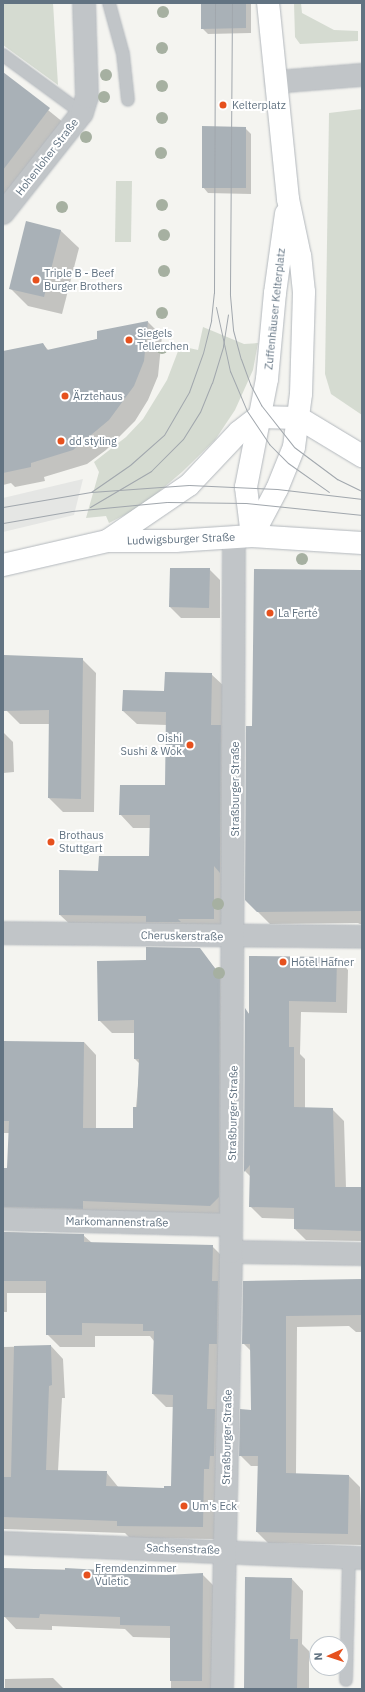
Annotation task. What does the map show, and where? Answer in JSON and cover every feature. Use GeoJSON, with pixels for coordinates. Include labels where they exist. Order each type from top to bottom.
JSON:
{"type":"FeatureCollection","features":[{"type":"Feature","properties":{"kind":"main road","name":"Zuffenhäuser Kelterplatz"},"geometry":{"type":"LineString","coordinates":[[243,537],[288,463],[299,418],[304,292],[300,256],[288,199],[268,3]]}},
{"type":"Feature","properties":{"kind":"main road","name":"Zuffenhäuser Kelterplatz"},"geometry":{"type":"LineString","coordinates":[[243,537],[246,487],[257,436],[258,417],[268,372],[274,292],[288,199]]}},
{"type":"Feature","properties":{"kind":"main road"},"geometry":{"type":"LineString","coordinates":[[107,541],[188,485],[258,417],[299,418],[362,456]]}},
{"type":"Feature","properties":{"kind":"main road","name":"Ludwigsburger Straße"},"geometry":{"type":"LineString","coordinates":[[3,565],[107,541],[175,541],[243,537],[362,543]]}},
{"type":"Feature","properties":{"kind":"street","name":"Hohenloher Straße"},"geometry":{"type":"LineString","coordinates":[[3,213],[82,113],[87,97],[84,3]]}},
{"type":"Feature","properties":{"kind":"street"},"geometry":{"type":"LineString","coordinates":[[276,82],[362,75]]}},
{"type":"Feature","properties":{"kind":"street","name":"Straßburger Straße"},"geometry":{"type":"LineString","coordinates":[[222,1689],[232,1252],[234,936],[243,537]]}},
{"type":"Feature","properties":{"kind":"street","name":"Cheruskerstraße"},"geometry":{"type":"LineString","coordinates":[[3,934],[362,937]]}},
{"type":"Feature","properties":{"kind":"street","name":"Markomannenstraße"},"geometry":{"type":"LineString","coordinates":[[3,1219],[231,1225]]}},
{"type":"Feature","properties":{"kind":"street"},"geometry":{"type":"LineString","coordinates":[[232,1252],[362,1254]]}},
{"type":"Feature","properties":{"kind":"street","name":"Sachsenstraße"},"geometry":{"type":"LineString","coordinates":[[3,1543],[225,1550],[355,1557]]}},
{"type":"Feature","properties":{"kind":"lane"},"geometry":{"type":"LineString","coordinates":[[109,3],[123,54],[128,100]]}},
{"type":"Feature","properties":{"kind":"lane"},"geometry":{"type":"LineString","coordinates":[[3,55],[82,113]]}},
{"type":"Feature","properties":{"kind":"lane"},"geometry":{"type":"LineString","coordinates":[[346,1680],[355,1557]]}},
{"type":"Feature","properties":{"kind":"shaded area"},"geometry":{"type":"Polygon","coordinates":[[[3,3],[53,3],[58,85],[3,45],[3,3]]]}},
{"type":"Feature","properties":{"kind":"shaded area"},"geometry":{"type":"Polygon","coordinates":[[[294,3],[301,3],[302,13],[334,30],[358,31],[358,41],[300,44],[295,37],[294,3]]]}},
{"type":"Feature","properties":{"kind":"shaded area"},"geometry":{"type":"Polygon","coordinates":[[[362,109],[362,415],[331,394],[325,374],[329,113],[362,109]]]}},
{"type":"Feature","properties":{"kind":"shaded area"},"geometry":{"type":"Polygon","coordinates":[[[116,181],[132,181],[131,242],[115,242],[116,181]]]}},
{"type":"Feature","properties":{"kind":"shaded area"},"geometry":{"type":"Polygon","coordinates":[[[203,327],[244,344],[258,343],[253,370],[235,410],[215,440],[182,472],[142,506],[109,523],[106,516],[86,518],[99,472],[94,462],[126,437],[143,419],[167,380],[180,346],[198,350],[203,327]]]}},
{"type":"Feature","properties":{"kind":"shaded area"},"geometry":{"type":"Polygon","coordinates":[[[83,479],[74,515],[3,532],[3,498],[83,479]]]}},
{"type":"Feature","properties":{"kind":"building"},"geometry":{"type":"Polygon","coordinates":[[[201,3],[246,3],[246,28],[201,29],[201,3]]]}},
{"type":"Feature","properties":{"kind":"building"},"geometry":{"type":"Polygon","coordinates":[[[3,72],[50,108],[3,170],[3,72]]]}},
{"type":"Feature","properties":{"kind":"building"},"geometry":{"type":"Polygon","coordinates":[[[202,126],[246,127],[246,188],[202,188],[202,126]]]}},
{"type":"Feature","properties":{"kind":"building"},"geometry":{"type":"Polygon","coordinates":[[[26,221],[61,230],[44,297],[9,289],[26,221]]]}},
{"type":"Feature","properties":{"kind":"building","name":"Ärztehaus"},"geometry":{"type":"Polygon","coordinates":[[[148,321],[144,361],[134,386],[109,420],[73,450],[31,463],[31,467],[3,473],[3,351],[43,343],[47,350],[97,339],[97,331],[148,321]]]}},
{"type":"Feature","properties":{"kind":"building"},"geometry":{"type":"Polygon","coordinates":[[[170,568],[210,568],[209,608],[169,607],[170,568]]]}},
{"type":"Feature","properties":{"kind":"building"},"geometry":{"type":"Polygon","coordinates":[[[254,569],[362,570],[362,911],[257,912],[245,900],[246,726],[252,726],[254,569]]]}},
{"type":"Feature","properties":{"kind":"building"},"geometry":{"type":"Polygon","coordinates":[[[4,655],[83,658],[81,799],[48,798],[49,710],[3,711],[4,655]]]}},
{"type":"Feature","properties":{"kind":"building"},"geometry":{"type":"Polygon","coordinates":[[[165,672],[212,673],[211,725],[221,725],[220,873],[214,866],[214,919],[178,919],[181,922],[146,922],[146,916],[59,915],[59,870],[98,871],[99,856],[149,856],[150,815],[119,815],[120,785],[165,785],[166,712],[122,711],[123,690],[164,691],[165,672]]]}},
{"type":"Feature","properties":{"kind":"building"},"geometry":{"type":"Polygon","coordinates":[[[146,947],[200,948],[220,975],[219,1197],[210,1206],[83,1201],[83,1209],[3,1207],[3,1168],[7,1168],[9,1121],[3,1121],[3,1041],[84,1042],[83,1128],[133,1128],[133,1107],[137,1107],[139,1059],[134,1059],[134,1020],[98,1021],[97,961],[146,960],[146,947]]]}},
{"type":"Feature","properties":{"kind":"building"},"geometry":{"type":"Polygon","coordinates":[[[249,956],[337,957],[336,1002],[289,1001],[289,1047],[294,1047],[294,1107],[333,1108],[335,1187],[362,1187],[362,1231],[294,1229],[294,1208],[249,1207],[250,1165],[244,1172],[245,1008],[249,1014],[249,956]]]}},
{"type":"Feature","properties":{"kind":"building"},"geometry":{"type":"Polygon","coordinates":[[[3,1232],[84,1234],[84,1242],[213,1245],[212,1281],[218,1281],[217,1344],[209,1344],[207,1409],[215,1409],[214,1456],[210,1456],[209,1469],[204,1469],[203,1527],[117,1526],[117,1521],[3,1517],[3,1477],[11,1477],[14,1346],[51,1345],[52,1385],[49,1386],[46,1470],[107,1471],[106,1486],[164,1488],[164,1486],[171,1486],[173,1395],[152,1394],[154,1331],[143,1331],[143,1324],[82,1323],[82,1335],[46,1335],[46,1281],[3,1281],[3,1232]]]}},
{"type":"Feature","properties":{"kind":"building"},"geometry":{"type":"Polygon","coordinates":[[[362,1279],[362,1315],[286,1316],[286,1473],[349,1475],[348,1534],[256,1532],[258,1456],[239,1456],[240,1409],[251,1410],[250,1344],[242,1344],[243,1281],[362,1279]]]}},
{"type":"Feature","properties":{"kind":"building"},"geometry":{"type":"Polygon","coordinates":[[[3,1568],[65,1570],[65,1568],[102,1570],[102,1573],[166,1575],[203,1573],[202,1681],[170,1681],[170,1626],[120,1625],[120,1617],[40,1614],[39,1618],[3,1617],[3,1568]]]}},
{"type":"Feature","properties":{"kind":"building"},"geometry":{"type":"Polygon","coordinates":[[[245,1577],[292,1578],[290,1639],[298,1639],[297,1689],[244,1689],[245,1577]]]}},
{"type":"Feature","properties":{"kind":"tram line"},"geometry":{"type":"LineString","coordinates":[[91,492],[130,465],[164,435],[189,392],[203,353],[211,320],[214,293],[215,3]]}},
{"type":"Feature","properties":{"kind":"tram line"},"geometry":{"type":"LineString","coordinates":[[232,3],[230,295],[233,330],[250,384],[261,405],[294,447],[337,479],[362,491]]}},
{"type":"Feature","properties":{"kind":"tram line"},"geometry":{"type":"LineString","coordinates":[[216,307],[230,371],[247,411],[269,444],[288,463],[329,492]]}},
{"type":"Feature","properties":{"kind":"tram line"},"geometry":{"type":"LineString","coordinates":[[90,507],[151,471],[183,439],[200,412],[212,383],[223,346],[228,314]]}},
{"type":"Feature","properties":{"kind":"tram line"},"geometry":{"type":"LineString","coordinates":[[3,507],[91,492],[189,485],[277,489],[362,499]]}},
{"type":"Feature","properties":{"kind":"tram line"},"geometry":{"type":"LineString","coordinates":[[3,523],[72,511],[167,502],[246,503],[362,515]]}},
{"type":"Feature","properties":{"kind":"place","name":"Kelterplatz"},"geometry":{"type":"Point","coordinates":[223,105]}},
{"type":"Feature","properties":{"kind":"place","name":"Triple B - Beef Burger Brothers"},"geometry":{"type":"Point","coordinates":[36,280]}},
{"type":"Feature","properties":{"kind":"place","name":"Siegels Tellerchen"},"geometry":{"type":"Point","coordinates":[129,340]}},
{"type":"Feature","properties":{"kind":"place","name":"Ärztehaus"},"geometry":{"type":"Point","coordinates":[65,396]}},
{"type":"Feature","properties":{"kind":"place","name":"dd styling"},"geometry":{"type":"Point","coordinates":[61,441]}},
{"type":"Feature","properties":{"kind":"place","name":"La Ferté"},"geometry":{"type":"Point","coordinates":[270,613]}},
{"type":"Feature","properties":{"kind":"place","name":"Oishi Sushi & Wok"},"geometry":{"type":"Point","coordinates":[190,745]}},
{"type":"Feature","properties":{"kind":"place","name":"Brothaus Stuttgart"},"geometry":{"type":"Point","coordinates":[51,842]}},
{"type":"Feature","properties":{"kind":"place","name":"Hotel Hafner"},"geometry":{"type":"Point","coordinates":[283,962]}},
{"type":"Feature","properties":{"kind":"place","name":"Um's Eck"},"geometry":{"type":"Point","coordinates":[184,1506]}},
{"type":"Feature","properties":{"kind":"place","name":"Fremdenzimmer Vuletic"},"geometry":{"type":"Point","coordinates":[87,1575]}}]}
